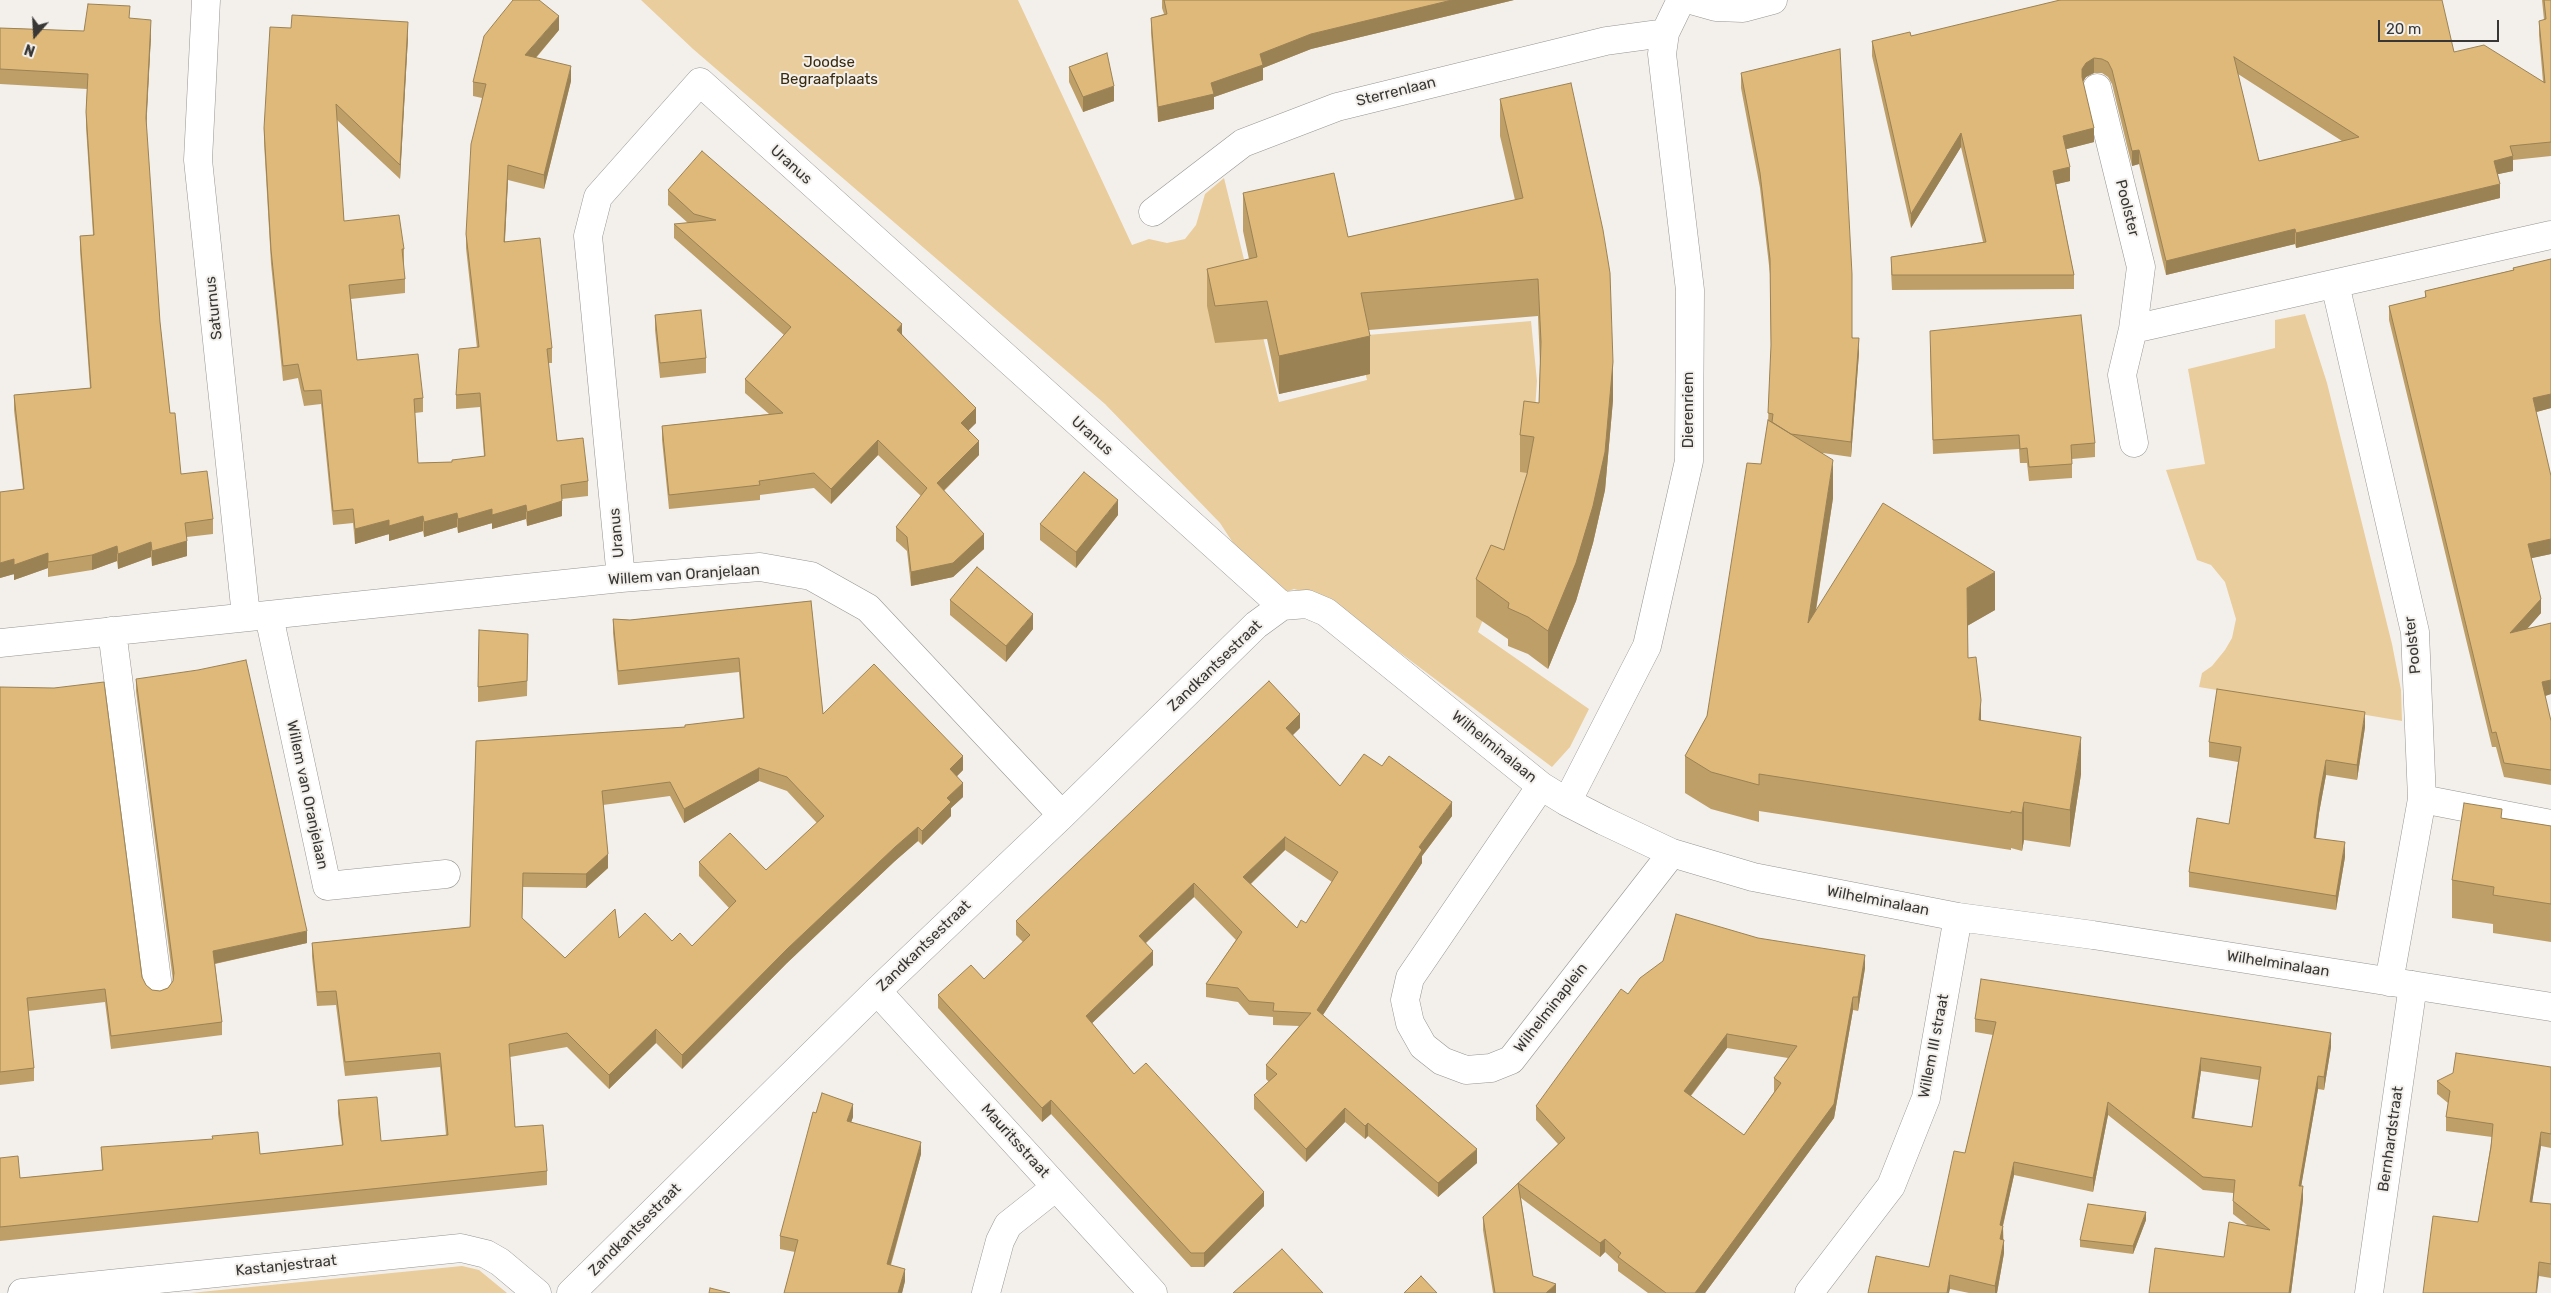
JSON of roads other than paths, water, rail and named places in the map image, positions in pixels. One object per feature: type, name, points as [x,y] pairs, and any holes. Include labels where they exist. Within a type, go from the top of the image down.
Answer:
[{"type":"street","name":"Saturnus","points":[[206,0],[198,160],[258,616]]},
{"type":"street","name":"Dierenriem","points":[[1567,802],[1647,646],[1689,461],[1690,290],[1662,54],[1665,33],[1681,0]]},
{"type":"street","points":[[1691,0],[1716,8],[1743,8],[1773,0]]},
{"type":"street","name":"Sterrenlaan","points":[[1153,212],[1243,143],[1337,107],[1606,42],[1665,33]]},
{"type":"street","name":"Uranus","points":[[621,578],[588,236],[598,197],[700,82],[1282,606]]},
{"type":"street","name":"Poolster","points":[[2097,88],[2141,267],[2133,329],[2122,375],[2134,443]]},
{"type":"street","points":[[2133,329],[2551,235]]},
{"type":"street","name":"Poolster","points":[[2335,284],[2415,632],[2422,799],[2401,984]]},
{"type":"street","name":"Willem van Oranjelaan","points":[[0,643],[621,578],[760,567],[811,576],[868,608],[1062,815]]},
{"type":"street","name":"Wilhelminalaan","points":[[1282,606],[1307,604],[1326,612],[1541,786],[1567,802],[1672,853],[1753,877],[1958,917],[2093,935],[2551,1007]]},
{"type":"street","name":"Zandkantsestraat","points":[[571,1293],[877,991],[1062,815],[1256,624],[1282,606]]},
{"type":"street","name":"Willem van Oranjelaan","points":[[258,616],[327,886],[446,874]]},
{"type":"street","points":[[112,631],[158,988]]},
{"type":"street","name":"Wilhelminaplein","points":[[1541,786],[1410,978],[1405,1000],[1410,1023],[1423,1046],[1442,1061],[1466,1070],[1491,1068],[1511,1060],[1672,853]]},
{"type":"street","points":[[2422,799],[2551,824]]},
{"type":"street","name":"Willem III straat","points":[[1809,1293],[1891,1186],[1926,1098],[1958,917]]},
{"type":"street","name":"Bernhardstraat","points":[[2369,1293],[2401,984]]},
{"type":"street","name":"Mauritsstraat","points":[[877,991],[1153,1293]]},
{"type":"street","points":[[986,1293],[1000,1241],[1008,1225],[1056,1187]]},
{"type":"street","name":"Kastanjestraat","points":[[22,1293],[461,1248],[486,1254],[500,1262],[537,1293]]},
{"type":"park label","name":"Joodse Begraafplaats","points":[[829,72]]}]
